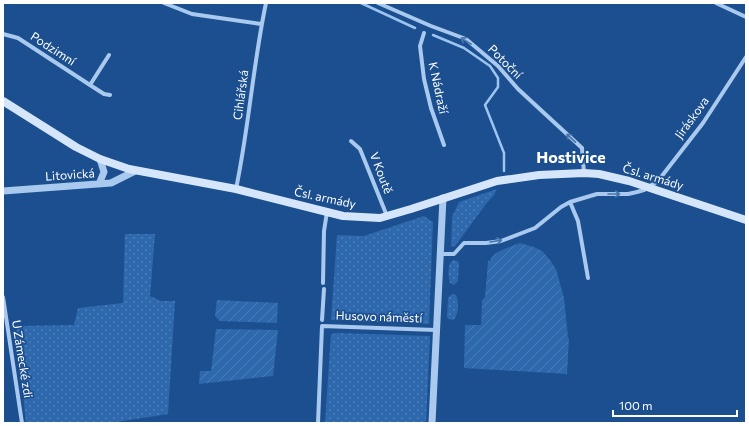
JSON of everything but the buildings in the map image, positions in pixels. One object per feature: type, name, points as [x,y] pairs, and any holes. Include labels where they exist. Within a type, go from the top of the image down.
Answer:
[{"type":"main road","name":"Čsl. armády","points":[[3,101],[76,147],[100,159],[135,171],[236,189],[344,216],[376,218],[388,216],[483,185],[519,177],[561,173],[584,173],[613,177],[746,220]]},
{"type":"street","points":[[164,3],[192,14],[261,24]]},
{"type":"street","name":"Cihlářská","points":[[236,189],[245,141],[261,24],[266,3]]},
{"type":"street","name":"Potoční","points":[[378,3],[431,26],[466,39],[498,66],[518,89],[582,148],[584,173]]},
{"type":"street","points":[[716,3],[746,17]]},
{"type":"street","name":"K Nádraží","points":[[424,33],[420,46],[424,79],[431,108],[444,145]]},
{"type":"street","name":"Podzimní","points":[[3,34],[18,38],[104,94],[110,95]]},
{"type":"street","points":[[90,85],[109,55]]},
{"type":"street","name":"Jiráskova","points":[[649,188],[658,181],[703,123],[746,57]]},
{"type":"street","name":"V Koutě","points":[[351,141],[360,148],[388,216]]},
{"type":"street","points":[[99,184],[104,172],[100,159]]},
{"type":"street","name":"Litovická","points":[[3,191],[111,183],[135,171]]},
{"type":"street","points":[[440,254],[454,254],[464,242],[501,241],[535,228],[561,207],[570,202],[597,194],[628,194],[649,188]]},
{"type":"street","name":"Husovo náměstí","points":[[432,423],[443,198]]},
{"type":"street","points":[[570,202],[578,221],[588,278]]},
{"type":"street","points":[[323,283],[324,231],[327,212]]},
{"type":"street","name":"Husovo náměstí","points":[[322,320],[324,289]]},
{"type":"street","name":"U Zámecké zdi","points":[[3,297],[22,423]]},
{"type":"street","name":"Husovo náměstí","points":[[318,423],[322,326],[436,330]]},
{"type":"shaded area","points":[[497,189],[455,246],[451,247],[452,217],[459,202]]},
{"type":"shaded area","points":[[424,216],[433,222],[429,324],[331,320],[337,235],[364,236]]},
{"type":"shaded area","points":[[125,234],[155,234],[150,296],[161,301],[175,301],[168,414],[110,423],[26,423],[16,326],[74,325],[78,308],[123,303]]},
{"type":"shaded area","points":[[520,243],[542,251],[556,269],[564,298],[569,338],[567,374],[464,368],[465,325],[481,325],[481,302],[485,297],[488,261],[490,261],[498,252]]},
{"type":"shaded area","points":[[453,260],[458,261],[459,264],[458,281],[454,285],[450,283],[448,274],[450,264]]},
{"type":"shaded area","points":[[452,294],[456,295],[458,304],[457,312],[453,320],[448,319],[447,316],[448,298]]},
{"type":"shaded area","points":[[217,300],[278,303],[277,323],[220,321],[215,316]]},
{"type":"shaded area","points":[[216,329],[278,330],[273,376],[199,384],[200,371],[211,371]]},
{"type":"shaded area","points":[[331,334],[430,336],[426,423],[325,423]]},
{"type":"waterway","points":[[361,3],[415,28]]},
{"type":"waterway","points":[[433,35],[464,48],[490,66],[498,78],[498,87],[485,105],[504,153],[504,171]]},
{"type":"district","name":"Hostivice","points":[[571,157]]}]
